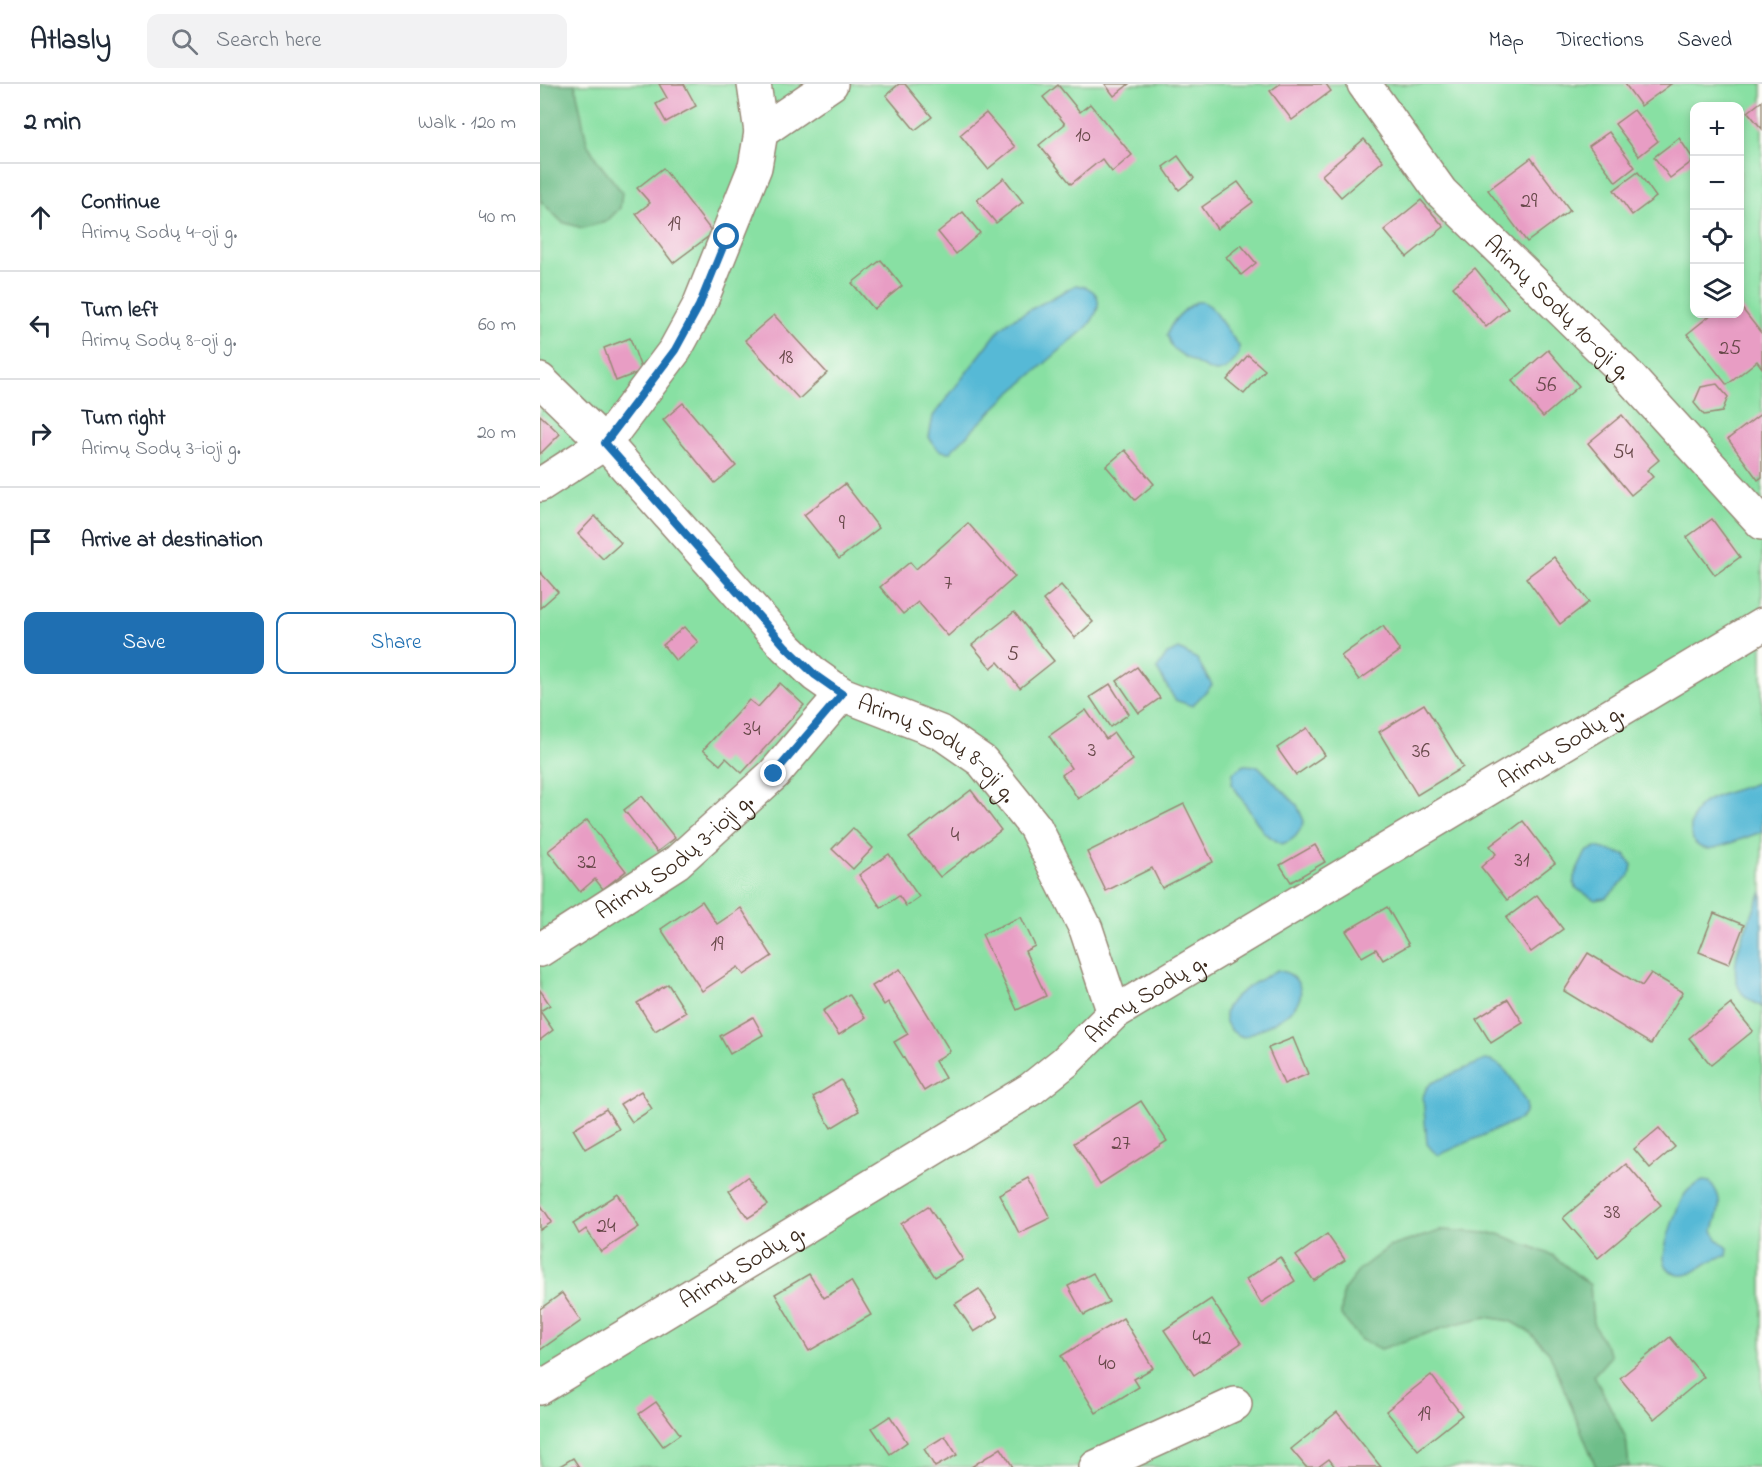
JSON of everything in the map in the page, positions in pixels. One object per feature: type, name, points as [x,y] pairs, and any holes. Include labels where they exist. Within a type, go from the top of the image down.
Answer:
[{"type":"street","points":[[540,485],[605,443],[675,350],[699,306],[754,167],[761,132],[754,84]]},
{"type":"street","points":[[761,132],[831,84]]},
{"type":"street","name":"Arimų Sodų 10-oji g.","points":[[1364,84],[1441,192],[1624,371],[1762,523]]},
{"type":"street","name":"Arimų Sodų 8-oji g.","points":[[540,380],[605,443],[786,647],[815,675],[842,694],[940,732],[982,761],[1035,827],[1086,929],[1114,1013]]},
{"type":"street","name":"Arimų Sodų g.","points":[[540,1388],[1030,1089],[1065,1062],[1114,1013],[1762,625]]},
{"type":"street","name":"Arimų Sodų 3-ioji g.","points":[[540,950],[677,862],[774,774],[842,694]]},
{"type":"street","points":[[1096,1467],[1235,1404]]},
{"type":"green space","points":[[540,84],[1762,84],[1762,1467],[540,1467]]},
{"type":"green space","points":[[540,84],[575,84],[587,143],[598,162],[622,192],[620,208],[606,222],[582,228],[562,222],[540,200]]},
{"type":"green space","points":[[1443,1230],[1499,1234],[1552,1255],[1590,1285],[1593,1323],[1611,1356],[1594,1375],[1626,1438],[1629,1467],[1596,1467],[1549,1352],[1527,1330],[1511,1321],[1486,1317],[1455,1324],[1381,1349],[1361,1340],[1341,1315],[1343,1291],[1360,1269],[1389,1247]]},
{"type":"water","points":[[1076,285],[1092,291],[1098,300],[1096,313],[1087,327],[1006,397],[950,452],[937,448],[929,437],[933,416],[1000,329],[1011,320]]},
{"type":"water","points":[[1196,302],[1203,302],[1210,306],[1239,346],[1237,358],[1223,370],[1216,372],[1200,366],[1176,351],[1170,344],[1167,335],[1175,320]]},
{"type":"water","points":[[1179,649],[1197,659],[1212,685],[1192,706],[1175,700],[1157,669],[1167,654]]},
{"type":"water","points":[[1244,765],[1258,766],[1297,805],[1304,821],[1293,839],[1281,844],[1264,833],[1232,784],[1233,773]]},
{"type":"water","points":[[1762,781],[1762,832],[1708,849],[1700,847],[1695,842],[1691,828],[1699,807],[1718,796]]},
{"type":"water","points":[[1596,847],[1625,855],[1632,865],[1630,875],[1606,898],[1595,900],[1577,889],[1574,877],[1586,852]]},
{"type":"water","points":[[1762,892],[1762,1007],[1740,990],[1736,979],[1736,967],[1741,940]]},
{"type":"water","points":[[1277,970],[1290,974],[1299,985],[1301,994],[1298,1003],[1291,1011],[1262,1029],[1244,1037],[1235,1033],[1226,1022],[1225,1014],[1228,1006],[1242,991]]},
{"type":"water","points":[[1485,1060],[1499,1065],[1510,1076],[1526,1103],[1525,1114],[1520,1119],[1439,1155],[1427,1144],[1423,1097],[1426,1089],[1431,1083]]},
{"type":"water","points":[[1703,1181],[1710,1182],[1718,1194],[1719,1205],[1713,1230],[1717,1239],[1728,1248],[1727,1256],[1711,1261],[1688,1274],[1673,1273],[1664,1260],[1669,1233],[1678,1206],[1685,1194],[1693,1186]]},
{"type":"building","points":[[659,84],[684,84],[696,106],[666,122],[656,104],[667,98]]},
{"type":"building","points":[[899,84],[905,84],[932,117],[915,130],[886,95]]},
{"type":"building","points":[[1105,84],[1129,84],[1114,96]]},
{"type":"building","points":[[1280,84],[1326,84],[1331,91],[1292,120],[1270,91]]},
{"type":"building","points":[[1625,84],[1671,84],[1641,106]]},
{"type":"building","points":[[1058,85],[1080,112],[1090,104],[1132,155],[1112,172],[1102,159],[1071,184],[1039,145],[1065,124],[1043,97]]},
{"type":"building","points":[[1762,101],[1762,129],[1748,112]]},
{"type":"building","points":[[1634,110],[1658,141],[1639,156],[1615,124]]},
{"type":"building","points":[[986,113],[1015,147],[988,169],[960,135]]},
{"type":"building","points":[[1609,132],[1635,167],[1616,182],[1589,146]]},
{"type":"building","points":[[1679,138],[1690,154],[1690,163],[1670,178],[1654,157]]},
{"type":"building","points":[[1364,139],[1383,161],[1341,197],[1322,175]]},
{"type":"building","points":[[1178,156],[1194,178],[1179,190],[1163,167]]},
{"type":"building","points":[[1531,158],[1570,210],[1527,242],[1488,190]]},
{"type":"building","points":[[663,168],[713,233],[673,263],[636,214],[650,203],[637,188]]},
{"type":"building","points":[[1638,172],[1656,197],[1632,215],[1614,190]]},
{"type":"building","points":[[1004,178],[1023,202],[996,223],[977,200]]},
{"type":"building","points":[[1238,182],[1253,202],[1217,229],[1202,207]]},
{"type":"building","points":[[1421,200],[1444,227],[1407,257],[1384,230]]},
{"type":"building","points":[[963,212],[980,233],[956,254],[938,232]]},
{"type":"building","points":[[1241,245],[1256,263],[1241,275],[1226,257]]},
{"type":"building","points":[[881,260],[902,286],[874,309],[852,283]]},
{"type":"building","points":[[1475,268],[1508,308],[1486,327],[1453,287]]},
{"type":"building","points":[[1744,311],[1762,334],[1762,368],[1757,361],[1727,385],[1687,334],[1707,318],[1744,318]]},
{"type":"building","points":[[774,315],[827,373],[799,399],[745,340]]},
{"type":"building","points":[[630,338],[642,371],[616,381],[604,348]]},
{"type":"building","points":[[1548,350],[1579,386],[1543,417],[1512,381]]},
{"type":"building","points":[[1248,355],[1265,370],[1244,394],[1227,380]]},
{"type":"building","points":[[1717,384],[1728,397],[1722,412],[1704,415],[1694,403],[1701,387]]},
{"type":"building","points":[[683,403],[736,466],[715,483],[663,420]]},
{"type":"building","points":[[1762,413],[1762,477],[1758,480],[1728,439]]},
{"type":"building","points":[[540,415],[560,434],[540,454]]},
{"type":"building","points":[[1622,415],[1659,460],[1647,470],[1653,477],[1631,495],[1588,443]]},
{"type":"building","points":[[1125,450],[1154,484],[1135,500],[1106,466]]},
{"type":"building","points":[[845,484],[879,528],[839,559],[804,515]]},
{"type":"building","points":[[595,516],[621,543],[603,559],[578,534]]},
{"type":"building","points":[[1712,519],[1740,557],[1715,575],[1687,537]]},
{"type":"building","points":[[968,523],[1015,577],[948,636],[918,602],[903,614],[880,587],[910,562],[916,569]]},
{"type":"building","points":[[1554,557],[1589,602],[1560,624],[1526,578]]},
{"type":"building","points":[[540,572],[558,592],[540,608]]},
{"type":"building","points":[[1061,585],[1093,622],[1075,638],[1043,600]]},
{"type":"building","points":[[1014,612],[1054,661],[1020,688],[998,662],[991,668],[972,645]]},
{"type":"building","points":[[1383,626],[1400,651],[1359,680],[1341,656]]},
{"type":"building","points":[[684,627],[698,642],[676,661],[663,645]]},
{"type":"building","points":[[1137,667],[1160,698],[1139,713],[1117,681]]},
{"type":"building","points":[[780,683],[804,705],[742,773],[726,758],[720,765],[703,750],[749,700],[758,707]]},
{"type":"building","points":[[1110,684],[1129,714],[1110,727],[1090,697]]},
{"type":"building","points":[[1424,704],[1463,767],[1417,795],[1379,732]]},
{"type":"building","points":[[1086,710],[1106,739],[1114,733],[1133,760],[1078,799],[1062,775],[1071,768],[1049,736]]},
{"type":"building","points":[[1307,728],[1325,755],[1296,775],[1277,748]]},
{"type":"building","points":[[971,790],[1001,830],[940,877],[909,838]]},
{"type":"building","points":[[642,796],[675,838],[657,852],[624,810]]},
{"type":"building","points":[[1184,804],[1213,862],[1162,888],[1152,868],[1106,891],[1087,852]]},
{"type":"building","points":[[587,820],[626,871],[603,889],[595,879],[580,892],[548,851]]},
{"type":"building","points":[[1523,821],[1555,863],[1507,900],[1481,867],[1496,854],[1490,846]]},
{"type":"building","points":[[853,828],[873,848],[853,869],[832,849]]},
{"type":"building","points":[[1315,845],[1325,862],[1291,882],[1280,865]]},
{"type":"building","points":[[889,854],[919,897],[906,906],[899,896],[881,908],[859,875]]},
{"type":"building","points":[[1537,895],[1563,929],[1531,952],[1506,918]]},
{"type":"building","points":[[702,901],[717,924],[741,908],[772,956],[744,975],[738,967],[702,991],[661,929]]},
{"type":"building","points":[[1387,907],[1409,945],[1383,960],[1376,949],[1362,957],[1346,931]]},
{"type":"building","points":[[1714,913],[1744,925],[1729,964],[1699,952]]},
{"type":"building","points":[[1021,917],[1035,946],[1025,951],[1046,996],[1017,1010],[982,934]]},
{"type":"building","points":[[1588,953],[1642,986],[1651,973],[1683,992],[1651,1044],[1564,991]]},
{"type":"building","points":[[900,969],[950,1051],[935,1061],[945,1078],[924,1091],[894,1042],[908,1034],[888,1002],[884,1005],[872,986]]},
{"type":"building","points":[[668,984],[686,1012],[655,1031],[637,1003]]},
{"type":"building","points":[[540,990],[550,1005],[540,1011]]},
{"type":"building","points":[[849,994],[865,1018],[839,1035],[823,1011]]},
{"type":"building","points":[[1508,999],[1523,1023],[1491,1043],[1476,1019]]},
{"type":"building","points":[[1731,1004],[1753,1031],[1711,1065],[1689,1038]]},
{"type":"building","points":[[540,1011],[553,1030],[540,1040]]},
{"type":"building","points":[[753,1017],[763,1035],[730,1054],[720,1036]]},
{"type":"building","points":[[1293,1038],[1308,1074],[1284,1084],[1268,1048]]},
{"type":"building","points":[[841,1080],[859,1111],[831,1128],[813,1097]]},
{"type":"building","points":[[641,1091],[652,1109],[632,1122],[620,1104]]},
{"type":"building","points":[[1141,1101],[1167,1141],[1100,1184],[1074,1143]]},
{"type":"building","points":[[606,1109],[619,1129],[585,1149],[573,1129]]},
{"type":"building","points":[[1659,1128],[1675,1147],[1650,1168],[1634,1149]]},
{"type":"building","points":[[1626,1164],[1661,1205],[1598,1258],[1563,1218]]},
{"type":"building","points":[[748,1177],[768,1205],[748,1218],[729,1191]]},
{"type":"building","points":[[1029,1178],[1050,1218],[1019,1233],[999,1194]]},
{"type":"building","points":[[618,1194],[639,1227],[601,1252],[586,1229],[579,1234],[573,1223]]},
{"type":"building","points":[[540,1204],[552,1222],[540,1230]]},
{"type":"building","points":[[928,1206],[963,1260],[935,1277],[901,1224]]},
{"type":"building","points":[[1327,1234],[1345,1260],[1314,1281],[1296,1256]]},
{"type":"building","points":[[1280,1257],[1295,1281],[1261,1303],[1246,1279]]},
{"type":"building","points":[[1093,1273],[1109,1302],[1084,1315],[1068,1286]]},
{"type":"building","points":[[809,1274],[824,1298],[851,1281],[871,1315],[809,1351],[775,1294]]},
{"type":"building","points":[[979,1289],[998,1317],[974,1332],[955,1304]]},
{"type":"building","points":[[562,1293],[581,1321],[540,1350],[540,1309]]},
{"type":"building","points":[[1211,1299],[1241,1343],[1194,1375],[1164,1330]]},
{"type":"building","points":[[1123,1318],[1153,1368],[1134,1379],[1139,1387],[1096,1413],[1061,1356]]},
{"type":"building","points":[[1670,1337],[1704,1377],[1654,1419],[1620,1378]]},
{"type":"building","points":[[1431,1375],[1462,1415],[1418,1450],[1386,1411]]},
{"type":"building","points":[[656,1402],[680,1434],[663,1446],[639,1414]]},
{"type":"building","points":[[1337,1412],[1381,1467],[1335,1467],[1329,1459],[1318,1467],[1306,1467],[1291,1449]]},
{"type":"building","points":[[890,1416],[907,1442],[890,1454],[872,1428]]},
{"type":"building","points":[[945,1436],[957,1455],[935,1467],[924,1449]]},
{"type":"building","points":[[1001,1448],[1013,1467],[971,1467]]},
{"type":"building","points":[[573,1458],[579,1467],[558,1467]]},
{"type":"route","points":[[727,237],[699,306],[675,350],[605,443],[786,647],[815,675],[842,694],[774,774]]}]
